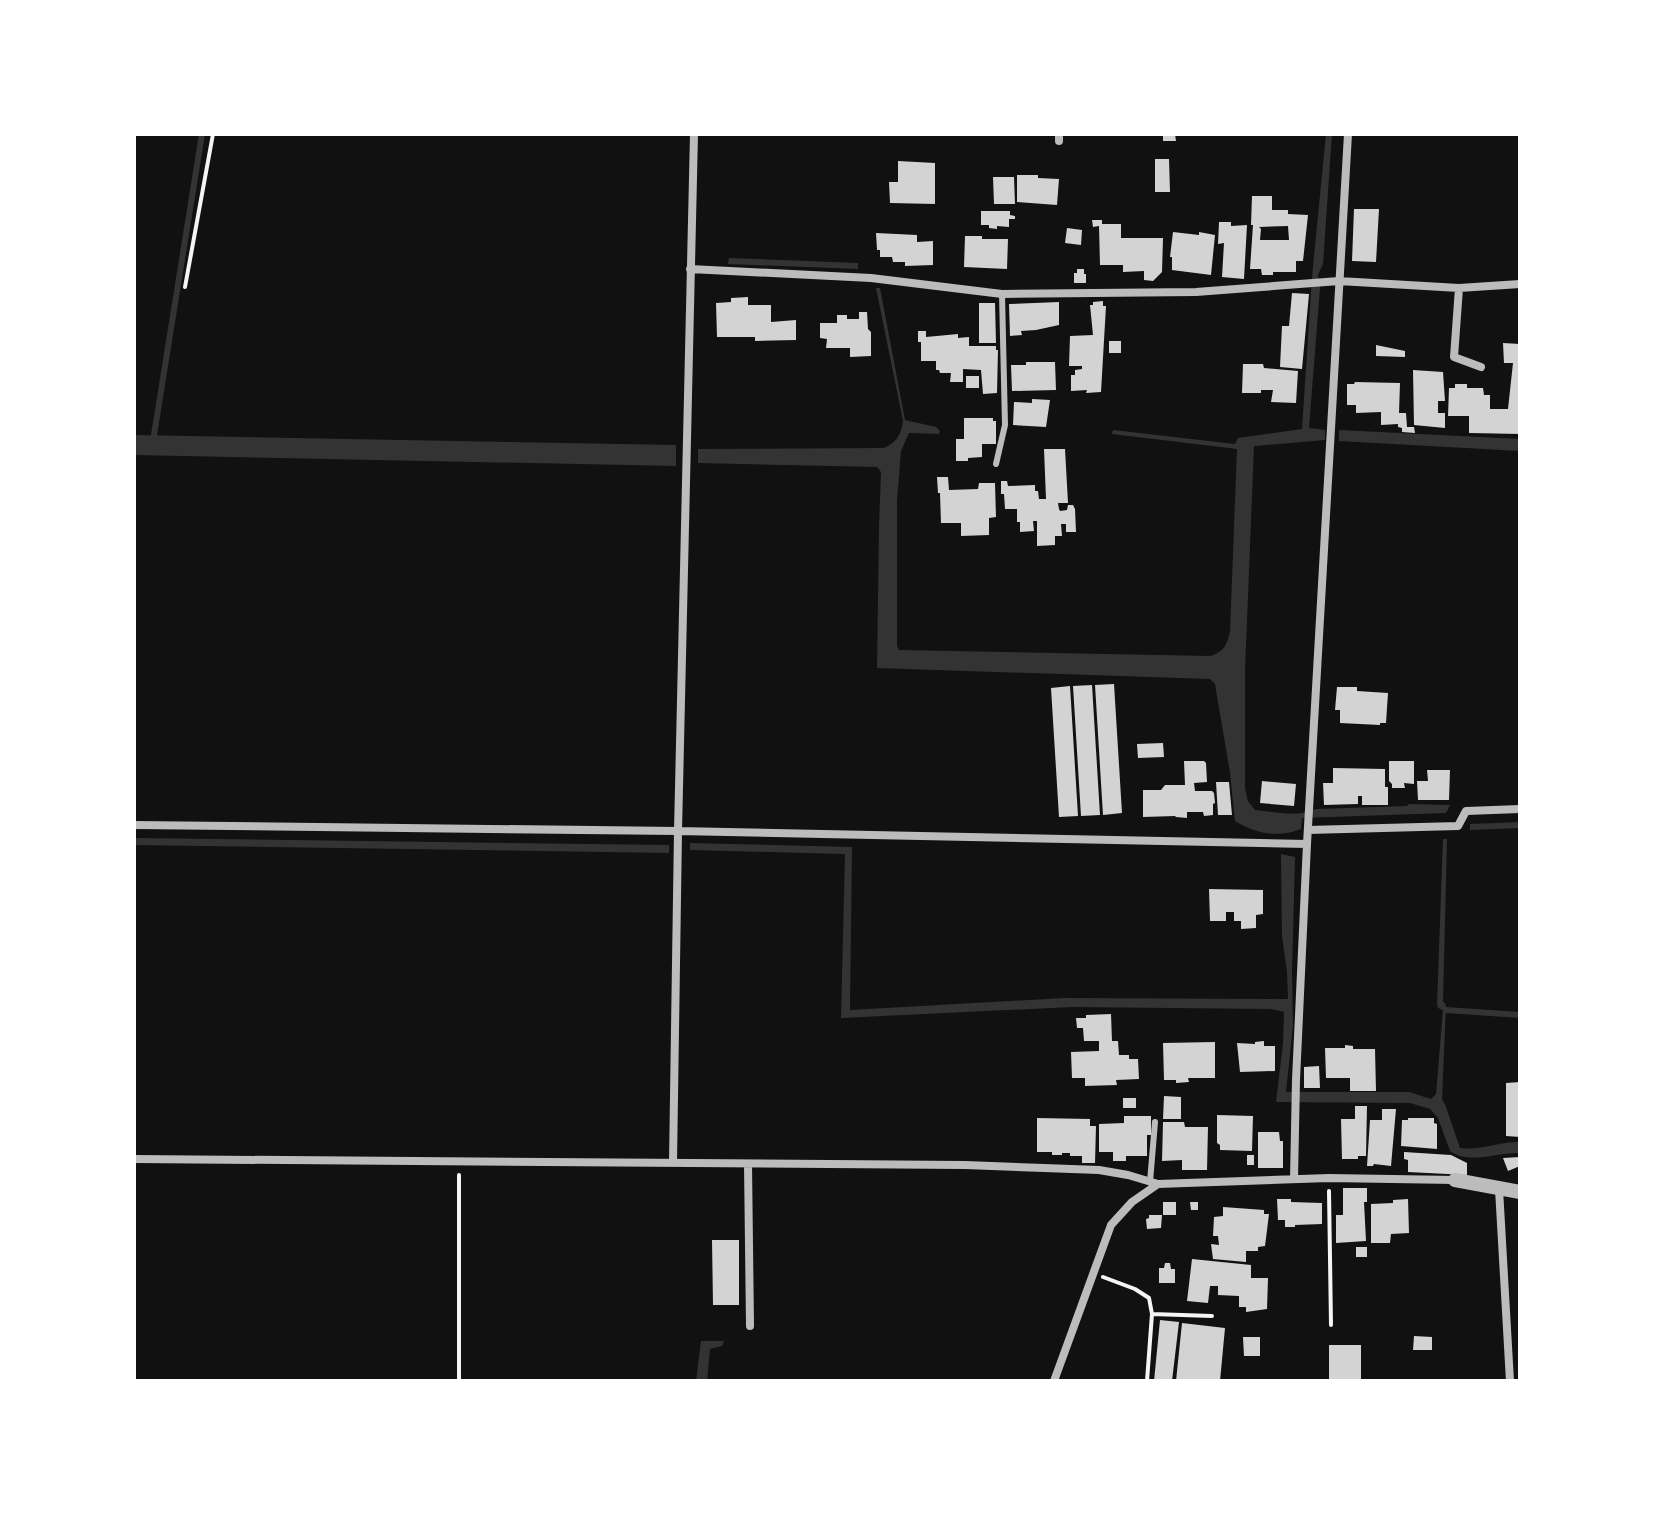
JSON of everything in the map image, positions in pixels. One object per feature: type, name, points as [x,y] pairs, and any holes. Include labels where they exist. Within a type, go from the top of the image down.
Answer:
[{"type":"street","points":[[673,1163],[694,134]]},
{"type":"street","points":[[1294,1179],[1307,844],[1348,134]]},
{"type":"street","points":[[690,269],[871,278],[1002,294],[1196,292],[1339,281],[1459,288],[1520,284]]},
{"type":"street","points":[[1459,288],[1454,357],[1481,367]]},
{"type":"street","points":[[1308,830],[1458,826],[1466,811],[1520,809]]},
{"type":"street","points":[[134,825],[678,831],[1307,844]]},
{"type":"street","points":[[134,1159],[965,1165],[1099,1170],[1154,1183],[1329,1178],[1455,1180],[1520,1192]]},
{"type":"street","points":[[748,1164],[750,1326]]},
{"type":"street","points":[[1054,1381],[1111,1225],[1154,1183]]},
{"type":"street","points":[[1499,1189],[1510,1381]]},
{"type":"lane","points":[[996,464],[1005,425],[1002,294]]},
{"type":"lane","points":[[1154,1183],[1155,1122]]},
{"type":"path","points":[[185,287],[213,134]]},
{"type":"path","points":[[459,1162],[459,1381]]},
{"type":"path","points":[[1329,1178],[1331,1325]]},
{"type":"path","points":[[1094,1273],[1135,1289],[1149,1298],[1152,1314],[1147,1381]]},
{"type":"path","points":[[1152,1314],[1212,1316]]},
{"type":"shaded area","points":[[1326,134],[1332,134],[1323,264],[1318,275],[1320,288],[1309,428],[1325,430],[1325,440],[1254,446],[1245,671],[1245,788],[1248,801],[1255,810],[1279,813],[1409,804],[1450,805],[1446,813],[1302,818],[1301,829],[1276,834],[1259,832],[1235,821],[1215,684],[1210,679],[877,668],[881,472],[877,467],[698,463],[698,449],[884,448],[895,441],[903,421],[876,288],[880,288],[905,420],[936,427],[940,431],[939,434],[909,433],[901,451],[897,501],[899,650],[1211,656],[1219,652],[1228,641],[1230,632],[1237,449],[1112,434],[1113,430],[1235,444],[1238,438],[1302,429]]},
{"type":"shaded area","points":[[729,258],[858,263],[858,269],[728,264]]},
{"type":"shaded area","points":[[1339,430],[1520,439],[1520,451],[1339,441]]},
{"type":"shaded area","points":[[134,435],[676,445],[676,466],[134,455]]},
{"type":"shaded area","points":[[1520,822],[1520,828],[1470,830],[1470,824]]},
{"type":"shaded area","points":[[134,838],[669,845],[669,853],[134,845]]},
{"type":"shaded area","points":[[1443,839],[1447,839],[1442,1100],[1460,1148],[1520,1142],[1520,1153],[1474,1158],[1458,1155],[1450,1151],[1438,1118],[1430,1109],[1410,1103],[1276,1102],[1284,1012],[1271,1009],[1072,1007],[841,1018],[845,854],[690,850],[690,843],[852,847],[850,1010],[1064,998],[1288,999],[1282,936],[1281,854],[1295,857],[1293,1025],[1286,1092],[1409,1092],[1431,1099],[1436,1094],[1443,1010],[1437,1004]]},
{"type":"shaded area","points":[[701,1341],[724,1341],[722,1346],[710,1349],[707,1381],[696,1381]]},
{"type":"building","points":[[1163,134],[1175,134],[1176,141],[1163,141]]},
{"type":"building","points":[[1155,159],[1169,159],[1170,192],[1155,192]]},
{"type":"building","points":[[898,161],[935,163],[935,204],[890,203],[889,182],[898,182]]},
{"type":"building","points":[[1017,175],[1059,179],[1057,205],[1017,202]]},
{"type":"building","points":[[993,177],[1014,177],[1015,204],[994,204]]},
{"type":"building","points":[[1252,196],[1272,196],[1272,210],[1308,215],[1303,261],[1296,261],[1296,272],[1262,275],[1261,269],[1250,269]],"holes":[[[1288,226],[1289,240],[1260,240],[1259,227]]]},
{"type":"building","points":[[1354,209],[1379,209],[1376,262],[1352,261]]},
{"type":"building","points":[[981,211],[1010,211],[1015,219],[1009,219],[1009,227],[989,228],[989,225],[981,225]]},
{"type":"building","points":[[1092,220],[1102,220],[1102,224],[1121,224],[1121,238],[1163,238],[1162,272],[1153,281],[1144,280],[1144,271],[1123,272],[1123,265],[1100,265],[1099,226],[1093,227]]},
{"type":"building","points":[[1219,222],[1231,222],[1231,226],[1247,225],[1244,279],[1222,277],[1224,243],[1218,244]]},
{"type":"building","points":[[1067,228],[1082,230],[1081,245],[1065,243]]},
{"type":"building","points":[[1173,232],[1215,235],[1211,275],[1172,270]]},
{"type":"building","points":[[876,233],[917,235],[917,242],[933,241],[933,265],[905,266],[905,262],[893,262],[892,257],[880,257]]},
{"type":"building","points":[[965,236],[1008,239],[1007,269],[964,267]]},
{"type":"building","points":[[1077,269],[1084,269],[1086,283],[1074,283]]},
{"type":"building","points":[[1292,293],[1309,294],[1302,369],[1280,367],[1282,326],[1289,326]]},
{"type":"building","points":[[748,297],[748,305],[771,305],[771,322],[796,320],[796,340],[755,341],[755,337],[717,337],[716,303]]},
{"type":"building","points":[[1103,301],[1103,306],[1106,306],[1101,392],[1071,391],[1071,375],[1075,375],[1075,370],[1082,369],[1082,366],[1069,366],[1070,336],[1093,335],[1090,305]]},
{"type":"building","points":[[1059,302],[1059,325],[1021,331],[1022,335],[1010,336],[1009,304]]},
{"type":"building","points":[[979,303],[995,303],[996,343],[979,343]]},
{"type":"building","points":[[859,312],[867,312],[871,356],[850,357],[850,348],[826,348],[827,339],[820,338],[820,323],[837,323],[837,315],[859,319]]},
{"type":"building","points":[[918,331],[926,331],[926,337],[958,334],[958,338],[969,337],[969,346],[996,346],[997,393],[983,394],[981,370],[963,369],[963,382],[950,382],[951,373],[936,370],[936,361],[921,361]]},
{"type":"building","points":[[1109,341],[1121,341],[1121,353],[1109,353]]},
{"type":"building","points":[[1503,343],[1520,344],[1520,434],[1469,433],[1469,416],[1448,416],[1449,388],[1455,388],[1455,384],[1467,384],[1467,388],[1483,388],[1484,395],[1490,395],[1490,409],[1508,409],[1513,363],[1504,363]]},
{"type":"building","points":[[1376,345],[1405,351],[1405,357],[1376,356]]},
{"type":"building","points":[[1026,362],[1055,362],[1056,390],[1012,391],[1011,365],[1026,365]]},
{"type":"building","points":[[1243,364],[1263,364],[1264,368],[1298,371],[1296,403],[1271,402],[1273,390],[1242,393]]},
{"type":"building","points":[[1413,370],[1443,372],[1445,401],[1438,401],[1438,413],[1445,413],[1445,428],[1414,425]]},
{"type":"building","points":[[966,376],[979,376],[979,388],[966,388]]},
{"type":"building","points":[[1400,383],[1399,413],[1406,413],[1407,427],[1414,427],[1415,433],[1402,432],[1398,424],[1381,425],[1381,412],[1356,413],[1356,405],[1347,405],[1347,384]]},
{"type":"building","points":[[1032,399],[1050,400],[1046,427],[1013,425],[1014,402],[1032,403]]},
{"type":"building","points":[[964,418],[993,418],[996,421],[996,444],[982,444],[982,457],[956,461],[956,439],[964,439]]},
{"type":"building","points":[[1044,449],[1065,449],[1068,503],[1058,503],[1060,511],[1073,505],[1076,532],[1066,532],[1066,524],[1061,524],[1062,536],[1055,536],[1055,545],[1037,546],[1037,521],[1033,521],[1034,531],[1020,532],[1017,509],[1005,509],[1001,481],[1007,481],[1008,486],[1035,485],[1039,499],[1046,499]]},
{"type":"building","points":[[937,477],[948,477],[949,490],[978,489],[979,483],[995,483],[996,517],[989,518],[989,535],[961,536],[961,523],[941,523]]},
{"type":"building","points":[[1114,684],[1122,813],[1103,815],[1095,685]]},
{"type":"building","points":[[1092,685],[1100,815],[1081,816],[1073,686]]},
{"type":"building","points":[[1070,686],[1078,816],[1059,817],[1051,688]]},
{"type":"building","points":[[1337,687],[1388,693],[1386,723],[1340,723],[1340,710],[1335,710]]},
{"type":"building","points":[[1163,743],[1164,757],[1138,758],[1137,744]]},
{"type":"building","points":[[1184,761],[1206,763],[1207,782],[1194,783],[1195,791],[1214,793],[1213,815],[1187,812],[1187,818],[1143,817],[1143,790],[1185,785]]},
{"type":"building","points":[[1389,761],[1414,761],[1414,784],[1404,783],[1405,788],[1392,788]]},
{"type":"building","points":[[1333,768],[1385,769],[1388,805],[1362,805],[1362,796],[1358,796],[1358,804],[1324,805],[1323,783],[1333,783]]},
{"type":"building","points":[[1427,770],[1450,770],[1449,800],[1418,800],[1417,781],[1428,781]]},
{"type":"building","points":[[1262,781],[1296,784],[1294,806],[1260,803]]},
{"type":"building","points":[[1216,782],[1229,782],[1232,815],[1218,815]]},
{"type":"building","points":[[1209,889],[1263,890],[1263,914],[1256,915],[1256,928],[1241,929],[1241,921],[1234,921],[1234,912],[1226,912],[1226,921],[1210,921]]},
{"type":"building","points":[[1111,1014],[1112,1041],[1118,1041],[1119,1055],[1138,1059],[1139,1079],[1116,1080],[1117,1085],[1085,1086],[1085,1078],[1072,1078],[1071,1052],[1099,1051],[1099,1041],[1084,1041],[1083,1028],[1077,1028],[1076,1018]]},
{"type":"building","points":[[1264,1041],[1264,1046],[1275,1046],[1275,1071],[1240,1072],[1237,1043]]},
{"type":"building","points":[[1215,1042],[1215,1078],[1188,1078],[1189,1082],[1176,1083],[1176,1080],[1164,1080],[1163,1043]]},
{"type":"building","points":[[1345,1045],[1353,1046],[1353,1049],[1375,1049],[1376,1091],[1350,1091],[1350,1078],[1326,1078],[1325,1048],[1345,1048]]},
{"type":"building","points":[[1319,1066],[1320,1088],[1304,1088],[1304,1067]]},
{"type":"building","points":[[1520,1082],[1520,1137],[1506,1136],[1506,1083]]},
{"type":"building","points":[[1164,1096],[1181,1097],[1181,1119],[1163,1119]]},
{"type":"building","points":[[1123,1098],[1136,1098],[1136,1108],[1123,1108]]},
{"type":"building","points":[[1355,1106],[1367,1106],[1366,1156],[1342,1159],[1341,1119],[1355,1119]]},
{"type":"building","points":[[1382,1109],[1396,1109],[1391,1166],[1367,1166],[1370,1120],[1382,1120]]},
{"type":"building","points":[[1217,1115],[1253,1116],[1252,1151],[1220,1150]]},
{"type":"building","points":[[1124,1116],[1151,1116],[1147,1156],[1126,1156],[1126,1161],[1113,1161],[1113,1152],[1099,1152],[1099,1124],[1124,1123]]},
{"type":"building","points":[[1037,1118],[1090,1119],[1090,1126],[1096,1126],[1095,1163],[1082,1163],[1082,1156],[1070,1156],[1070,1153],[1052,1155],[1052,1152],[1037,1152]]},
{"type":"building","points":[[1434,1118],[1437,1124],[1437,1149],[1401,1146],[1402,1120]]},
{"type":"building","points":[[1163,1122],[1184,1122],[1185,1127],[1208,1127],[1207,1170],[1182,1170],[1182,1160],[1162,1161]]},
{"type":"building","points":[[1258,1132],[1279,1132],[1280,1141],[1283,1141],[1283,1168],[1258,1168]]},
{"type":"building","points":[[1404,1152],[1451,1155],[1467,1163],[1467,1175],[1408,1172]]},
{"type":"building","points":[[1247,1155],[1254,1155],[1254,1165],[1247,1165]]},
{"type":"building","points":[[1520,1157],[1520,1166],[1508,1171],[1503,1158]]},
{"type":"building","points":[[1343,1188],[1367,1188],[1367,1202],[1364,1202],[1366,1241],[1336,1243],[1336,1215],[1343,1215]]},
{"type":"building","points":[[1277,1199],[1322,1203],[1322,1224],[1285,1227],[1285,1220],[1278,1220]]},
{"type":"building","points":[[1408,1199],[1409,1233],[1391,1234],[1390,1243],[1371,1243],[1371,1204]]},
{"type":"building","points":[[1163,1202],[1176,1202],[1176,1215],[1163,1215]]},
{"type":"building","points":[[1190,1202],[1198,1202],[1198,1210],[1191,1210]]},
{"type":"building","points":[[1223,1207],[1264,1210],[1264,1214],[1269,1214],[1265,1246],[1258,1247],[1258,1251],[1246,1251],[1246,1262],[1213,1259],[1211,1244],[1219,1245],[1218,1236],[1213,1236],[1214,1217],[1223,1216]]},
{"type":"building","points":[[1149,1215],[1162,1215],[1161,1228],[1147,1229],[1146,1219]]},
{"type":"building","points":[[712,1240],[739,1240],[739,1305],[713,1305]]},
{"type":"building","points":[[1356,1247],[1367,1247],[1367,1257],[1356,1257]]},
{"type":"building","points":[[1192,1259],[1251,1265],[1251,1278],[1268,1278],[1267,1309],[1246,1312],[1246,1307],[1239,1307],[1239,1296],[1218,1295],[1218,1286],[1210,1286],[1208,1303],[1187,1301]]},
{"type":"building","points":[[1165,1263],[1170,1263],[1171,1269],[1175,1269],[1175,1283],[1159,1283],[1159,1268],[1164,1268]]},
{"type":"building","points":[[1160,1320],[1179,1322],[1172,1381],[1154,1381]]},
{"type":"building","points":[[1182,1323],[1225,1328],[1220,1381],[1176,1381]]},
{"type":"building","points":[[1414,1336],[1432,1337],[1432,1350],[1413,1350]]},
{"type":"building","points":[[1243,1337],[1260,1337],[1260,1356],[1244,1356]]},
{"type":"building","points":[[1329,1345],[1361,1345],[1361,1379],[1329,1379]]},
{"type":"waterway","points":[[154,435],[202,134]]},
{"type":"waterway","points":[[1446,1010],[1520,1015]]}]
